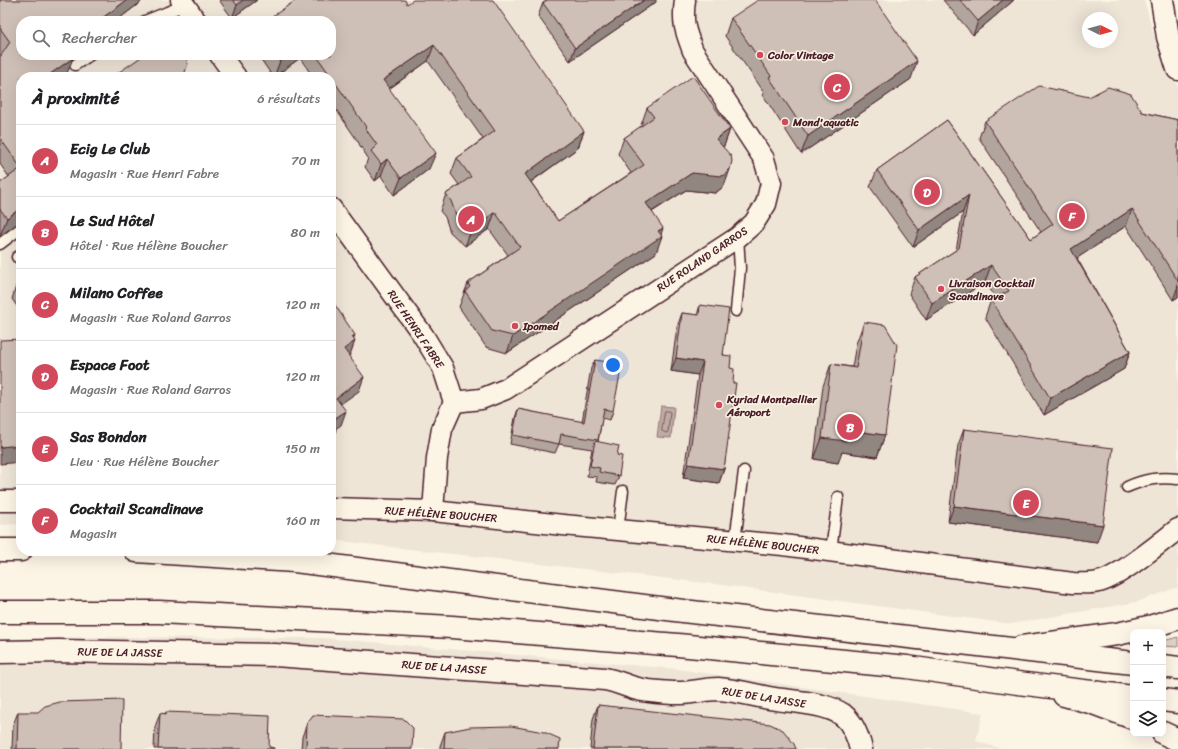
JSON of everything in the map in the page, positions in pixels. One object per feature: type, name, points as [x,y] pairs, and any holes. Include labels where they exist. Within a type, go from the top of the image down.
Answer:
[{"type":"main road","points":[[1162,0],[1168,37],[1178,69]]},
{"type":"main road","points":[[0,550],[16,550]]},
{"type":"main road","points":[[208,556],[295,562],[683,611],[1130,663]]},
{"type":"main road","points":[[0,612],[158,612],[452,627],[678,645],[907,667],[1018,683],[1130,697]]},
{"type":"main road","points":[[1007,649],[1118,634],[1153,626],[1178,618]]},
{"type":"main road","name":"RUE DE LA JASSE","points":[[0,652],[58,651],[275,655],[605,679],[646,690],[672,693],[720,690],[816,705],[838,712],[844,716],[853,727],[859,738],[861,749]]},
{"type":"main road","points":[[1166,666],[1178,668]]},
{"type":"main road","points":[[1018,683],[1093,703],[1130,717]]},
{"type":"main road","points":[[1166,700],[1178,702]]},
{"type":"main road","points":[[1166,734],[1178,740]]},
{"type":"street","name":"RUE ROLAND GARROS","points":[[454,402],[481,399],[506,389],[738,237],[754,223],[766,204],[771,183],[764,159],[693,51],[686,33],[683,18],[686,0]]},
{"type":"street","points":[[224,60],[232,72]]},
{"type":"street","name":"RUE HENRI FABRE","points":[[336,215],[423,335],[443,368],[454,402]]},
{"type":"street","points":[[433,511],[437,458],[442,429],[454,402]]},
{"type":"street","points":[[0,501],[16,501]]},
{"type":"street","name":"RUE HÉLÈNE BOUCHER","points":[[336,508],[433,511],[783,545],[1073,583],[1100,582],[1113,576],[1178,529]]},
{"type":"lane","points":[[162,16],[187,9]]},
{"type":"lane","points":[[75,65],[82,60]]},
{"type":"lane","points":[[0,244],[16,232]]},
{"type":"lane","points":[[736,311],[740,268],[738,237]]},
{"type":"lane","points":[[735,541],[744,471]]},
{"type":"lane","points":[[1127,487],[1142,481],[1163,477],[1178,479]]},
{"type":"lane","points":[[618,530],[623,491]]},
{"type":"lane","points":[[831,551],[838,497]]},
{"type":"shaded area","points":[[0,0],[1144,0],[1160,55],[1178,86],[1178,587],[1137,602],[1011,624],[714,584],[336,541],[336,72],[16,72],[16,524],[0,525]]},
{"type":"shaded area","points":[[94,637],[324,638],[677,669],[983,713],[976,741],[1002,749],[0,749],[0,639]]},
{"type":"shaded area","points":[[1178,637],[1178,647],[1166,646],[1166,640]]},
{"type":"water","points":[[661,406],[674,407],[671,438],[657,437]]},
{"type":"building","points":[[0,0],[127,0],[105,16],[16,16],[16,60],[70,60],[53,72],[16,72],[16,161],[0,138],[0,57],[10,42],[0,28]]},
{"type":"building","points":[[233,0],[243,0],[237,5]]},
{"type":"building","points":[[296,0],[405,0],[407,4],[413,0],[493,0],[584,131],[525,174],[558,221],[644,165],[624,138],[654,117],[647,108],[693,76],[730,129],[716,139],[731,156],[732,161],[730,169],[721,176],[692,173],[646,203],[663,228],[658,231],[662,236],[513,336],[492,331],[465,291],[470,287],[468,283],[520,247],[495,212],[472,229],[456,215],[451,201],[446,194],[471,177],[457,158],[495,131],[434,45],[383,80],[436,153],[401,178],[387,159],[381,164],[371,151],[377,145],[336,84],[336,72],[328,72],[319,60],[336,60],[336,16],[273,16]]},
{"type":"building","points":[[547,0],[644,0],[575,48],[543,3]]},
{"type":"building","points":[[758,0],[875,0],[917,61],[808,136],[769,77],[771,76],[731,18]]},
{"type":"building","points":[[960,0],[1003,0],[978,21]]},
{"type":"building","points":[[137,60],[187,60],[188,64],[185,72],[119,72]]},
{"type":"building","points":[[1039,86],[1089,97],[1108,87],[1131,94],[1142,112],[1178,120],[1178,281],[1132,209],[1071,249],[1130,352],[1050,398],[991,300],[1009,291],[991,265],[932,303],[915,277],[959,248],[969,195],[919,230],[877,170],[947,120],[1031,239],[1053,224],[985,121]]},
{"type":"building","points":[[16,172],[16,212],[7,218],[0,209],[0,183]]},
{"type":"building","name":"Kyriad Montpellier Aéroport","points":[[700,305],[729,309],[723,355],[731,356],[730,368],[734,369],[733,383],[736,383],[724,469],[688,464],[703,362],[676,358],[682,313],[699,315]]},
{"type":"building","points":[[336,306],[355,335],[352,337],[355,341],[344,349],[364,377],[336,398]]},
{"type":"building","points":[[864,322],[885,325],[897,345],[885,435],[848,430],[846,441],[822,438],[831,364],[856,368]]},
{"type":"building","points":[[16,339],[16,445],[0,447],[0,340]]},
{"type":"building","points":[[595,360],[622,364],[613,411],[604,409],[598,440],[561,434],[559,444],[513,435],[518,409],[584,422]]},
{"type":"building","points":[[336,398],[346,411],[336,418]]},
{"type":"building","points":[[964,429],[1113,448],[1103,525],[954,506]]},
{"type":"building","points":[[595,441],[619,446],[617,455],[622,456],[619,476],[599,472],[600,468],[590,466]]},
{"type":"building","points":[[122,700],[121,749],[17,749],[18,712],[38,712],[45,706],[60,702]]},
{"type":"building","points":[[598,705],[770,724],[783,730],[796,749],[593,749]]},
{"type":"building","points":[[166,712],[270,716],[269,747],[274,749],[158,749],[160,713],[166,714]]},
{"type":"building","points":[[313,715],[404,719],[413,728],[412,749],[306,749],[307,723]]},
{"type":"building","points":[[511,726],[544,732],[560,739],[559,749],[444,749],[445,732],[470,727]]},
{"type":"place","name":"Color Vintage","points":[[760,55]]},
{"type":"place","name":"Milano Coffee","points":[[837,87]]},
{"type":"place","name":"Mond'aquatic","points":[[785,122]]},
{"type":"place","name":"Espace Foot","points":[[927,192]]},
{"type":"place","name":"Cocktail Scandinave","points":[[1072,216]]},
{"type":"place","name":"Ecig Le Club","points":[[471,219]]},
{"type":"place","name":"Livraison Cocktail Scandinave","points":[[941,289]]},
{"type":"place","name":"Ipomed","points":[[515,326]]},
{"type":"place","name":"Kyriad Montpellier Aéroport","points":[[719,405]]},
{"type":"place","name":"Le Sud Hôtel","points":[[850,427]]},
{"type":"place","name":"Sas Bondon","points":[[1026,503]]}]
